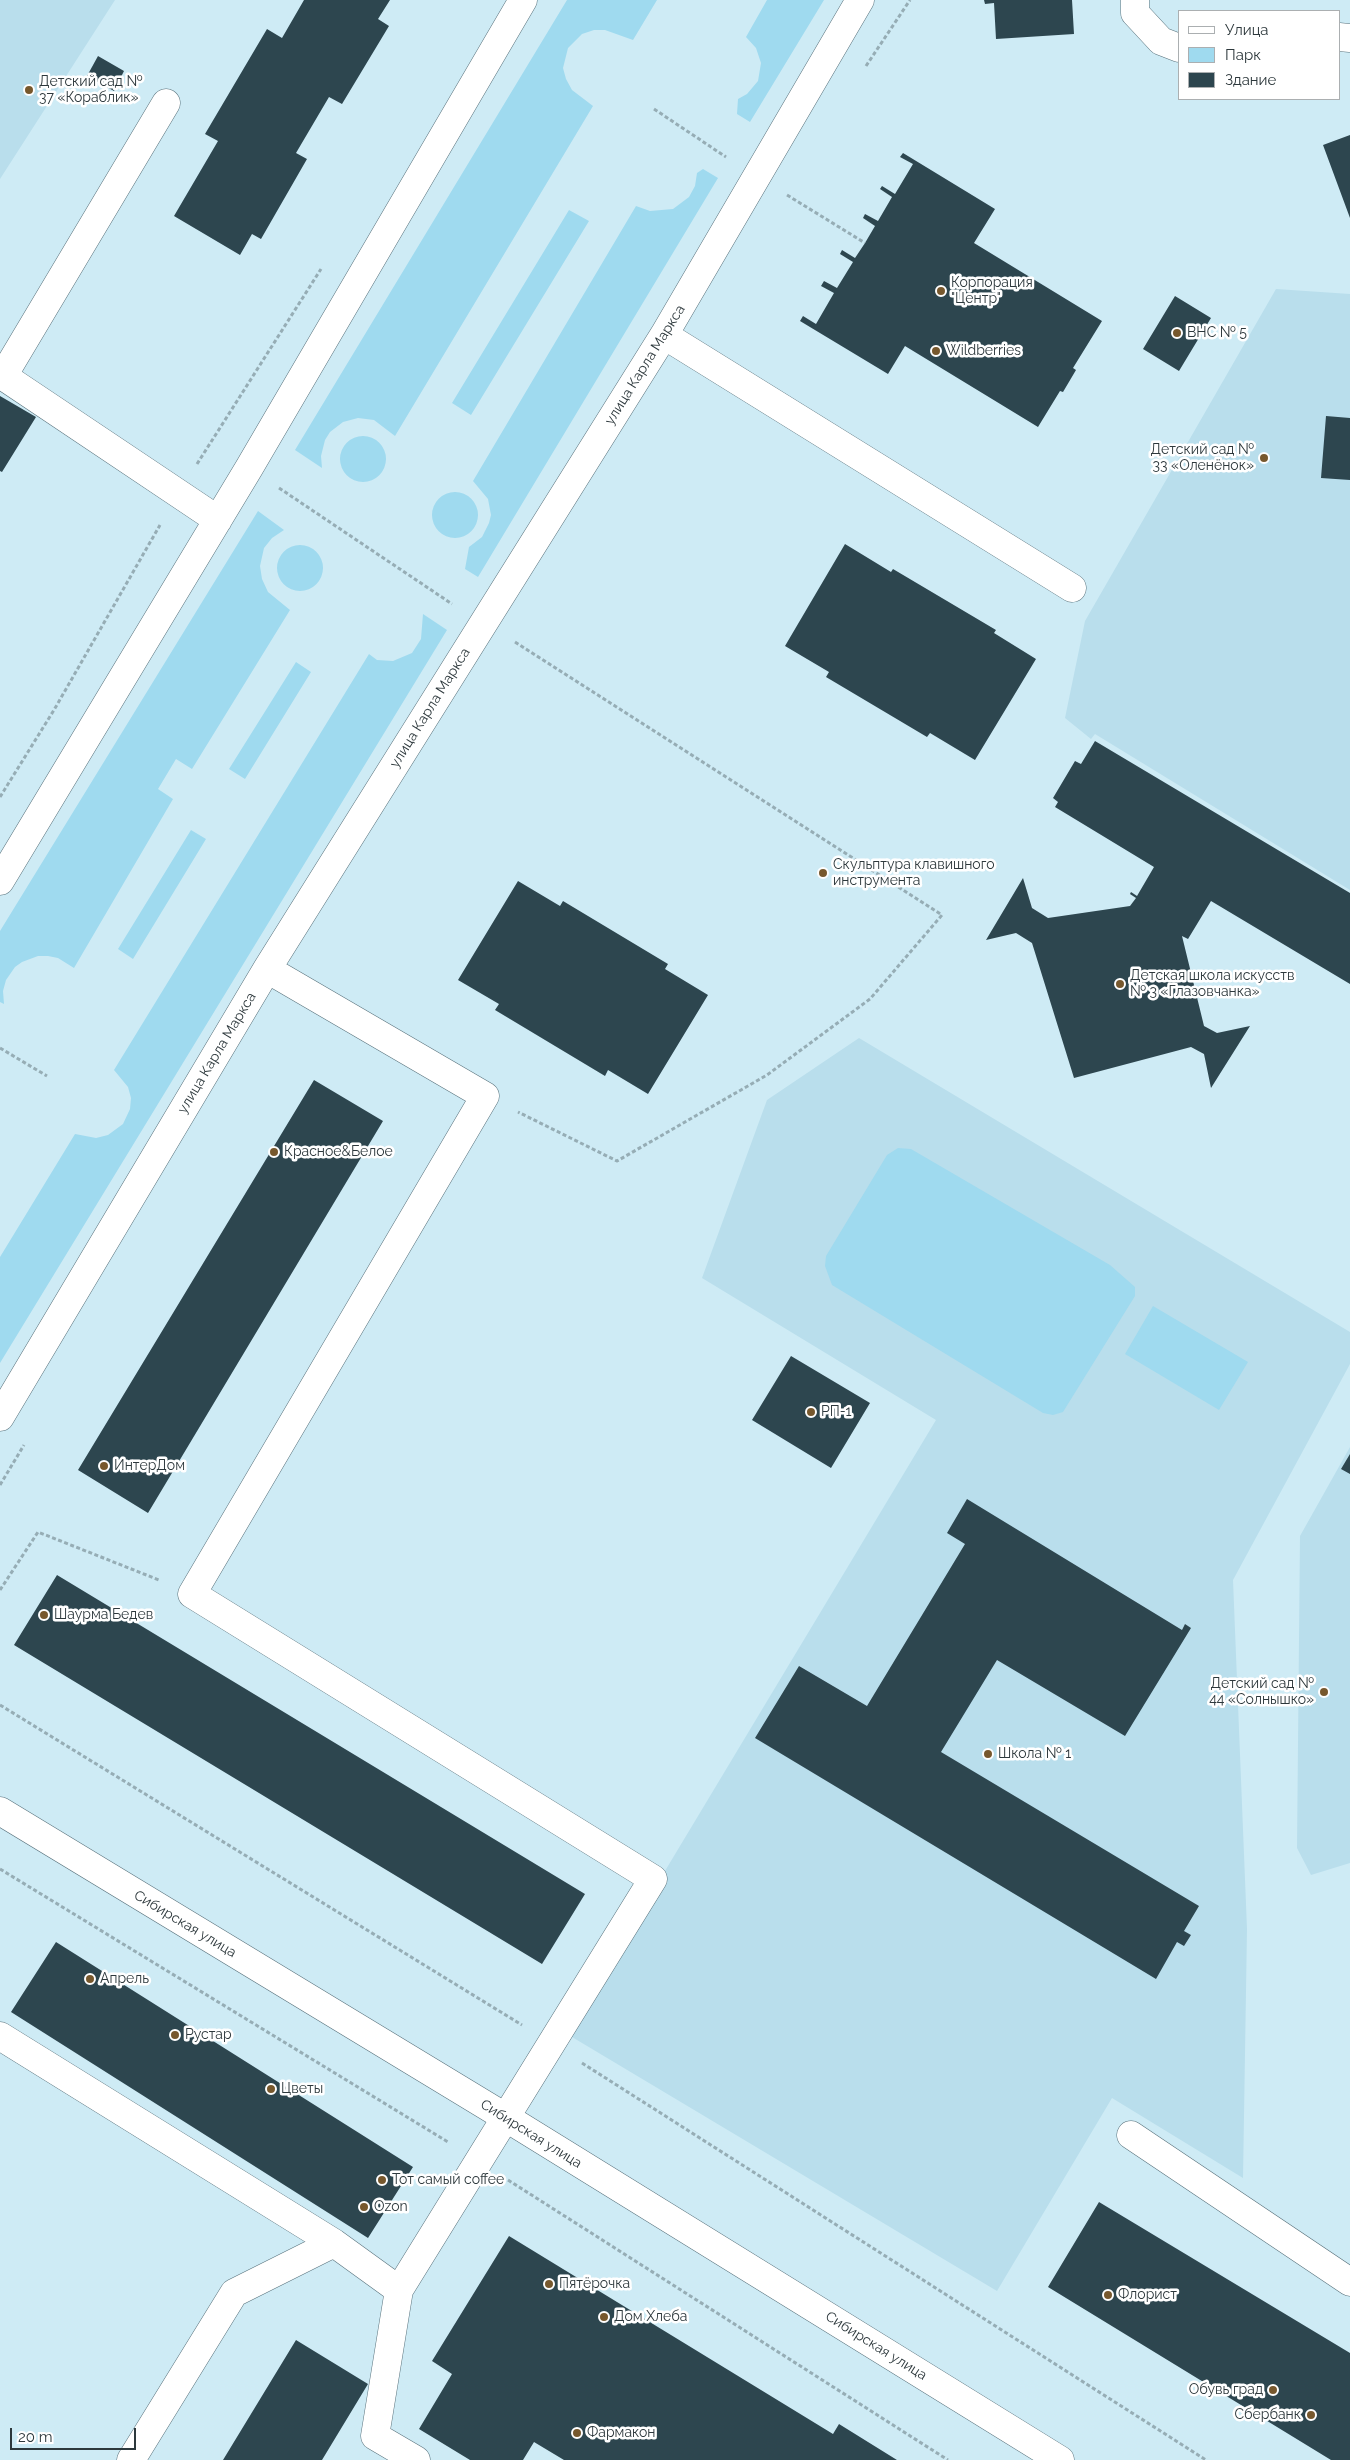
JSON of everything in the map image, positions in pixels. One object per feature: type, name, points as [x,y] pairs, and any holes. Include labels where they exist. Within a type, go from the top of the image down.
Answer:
[{"type":"street","points":[[0,881],[249,468],[523,0]]},
{"type":"street","name":"улица Карла Маркса","points":[[0,1417],[267,969],[664,335],[860,0]]},
{"type":"street","points":[[1135,0],[1136,13],[1142,20],[1161,41],[1178,48]]},
{"type":"street","points":[[166,103],[2,376],[218,520]]},
{"type":"street","points":[[664,335],[1072,588]]},
{"type":"street","points":[[267,969],[485,1096],[192,1594],[652,1879],[399,2290],[375,2436],[416,2460]]},
{"type":"street","name":"Сибирская улица","points":[[0,1811],[505,2117],[1060,2460]]},
{"type":"street","points":[[0,2036],[334,2243],[399,2290]]},
{"type":"street","points":[[1131,2135],[1350,2282]]},
{"type":"street","points":[[132,2460],[234,2293],[334,2243]]},
{"type":"path","points":[[654,109],[757,177],[865,242]]},
{"type":"path","points":[[0,797],[54,710],[177,494],[324,263]]},
{"type":"path","points":[[249,468],[482,624],[942,915],[870,999],[767,1075],[617,1161],[485,1096]]},
{"type":"path","points":[[0,1048],[47,1076]]},
{"type":"path","points":[[0,1590],[38,1532],[192,1594]]},
{"type":"path","points":[[0,1705],[552,2044],[1206,2460]]},
{"type":"shaded area","name":"Детский сад № 37 «Кораблик»","points":[[0,0],[115,0],[0,179]]},
{"type":"shaded area","name":"Детский сад № 33 «Оленёнок»","points":[[1276,289],[1350,294],[1350,890],[1095,734],[1091,739],[1065,718],[1085,621]]},
{"type":"shaded area","name":"Школа № 1","points":[[859,1038],[1350,1332],[1350,1364],[1233,1580],[1247,1929],[1243,2178],[1112,2098],[997,2291],[567,2034],[936,1420],[702,1278],[767,1100]]},
{"type":"shaded area","name":"Детский сад № 44 «Солнышко»","points":[[1350,1447],[1350,1863],[1311,1875],[1297,1848],[1300,1536]]},
{"type":"green space","points":[[567,0],[657,0],[633,40],[605,30],[594,30],[582,34],[568,48],[563,68],[566,79],[572,90],[593,106],[395,436],[374,420],[358,418],[343,422],[330,432],[325,440],[321,456],[322,468],[295,450]]},
{"type":"green space","points":[[767,0],[824,0],[750,122],[737,114],[738,99],[747,94],[758,81],[761,63],[756,48],[746,37]]},
{"type":"green space","points":[[703,169],[718,178],[478,577],[465,569],[469,547],[482,537],[491,515],[488,499],[473,481],[636,206],[650,211],[673,209],[689,197],[695,186],[697,173]]},
{"type":"green space","points":[[569,210],[589,221],[471,415],[452,403]]},
{"type":"green space","points":[[363,436],[376,440],[382,446],[386,459],[382,472],[376,478],[363,482],[350,478],[344,472],[340,459],[344,446],[350,440]]},
{"type":"green space","points":[[455,492],[468,496],[474,502],[478,515],[474,528],[468,534],[455,538],[442,534],[436,528],[432,515],[436,502],[442,496]]},
{"type":"green space","points":[[258,511],[284,530],[272,538],[264,548],[260,566],[262,579],[268,592],[290,610],[192,769],[176,759],[158,789],[173,799],[74,968],[58,958],[48,956],[38,956],[22,962],[15,967],[6,980],[3,991],[4,1004],[0,1002],[0,931]]},
{"type":"green space","points":[[300,545],[313,549],[319,555],[323,568],[319,581],[313,587],[300,591],[287,587],[281,581],[277,568],[281,555],[287,549]]},
{"type":"green space","points":[[423,614],[447,630],[0,1363],[0,1257],[75,1134],[96,1138],[108,1135],[123,1124],[130,1109],[131,1098],[128,1087],[114,1070],[369,654],[377,660],[393,661],[412,653],[421,639]]},
{"type":"green space","points":[[296,662],[311,672],[245,779],[229,769]]},
{"type":"green space","points":[[191,830],[206,839],[133,959],[118,949]]},
{"type":"green space","points":[[898,1148],[911,1149],[1110,1265],[1135,1287],[1135,1296],[1063,1412],[1053,1415],[1043,1413],[832,1285],[825,1266],[826,1256],[887,1155]]},
{"type":"green space","points":[[1153,1306],[1248,1362],[1219,1410],[1125,1354]]},
{"type":"building","points":[[304,0],[390,0],[378,19],[389,26],[342,104],[329,97],[296,153],[307,159],[261,239],[252,234],[240,255],[174,216],[218,141],[205,134],[267,29],[282,38]]},
{"type":"building","points":[[984,0],[1072,0],[1074,34],[996,39],[994,3],[985,4]]},
{"type":"building","points":[[98,56],[124,71],[114,91],[87,76]]},
{"type":"building","points":[[1350,135],[1350,218],[1323,145]]},
{"type":"building","name":"Корпорация \"Центр\"","points":[[903,153],[995,209],[974,243],[1102,321],[1073,368],[1076,370],[1063,392],[1060,391],[1038,427],[905,346],[888,374],[800,321],[803,316],[816,324],[834,293],[821,286],[824,281],[837,288],[853,262],[840,254],[842,250],[855,258],[875,226],[863,218],[865,214],[878,221],[892,197],[880,189],[882,186],[895,194],[913,164],[900,157]]},
{"type":"building","name":"ВНС № 5","points":[[1175,296],[1211,318],[1179,371],[1143,349]]},
{"type":"building","points":[[0,396],[36,417],[2,472],[0,471]]},
{"type":"building","points":[[1326,416],[1350,418],[1350,480],[1321,478]]},
{"type":"building","points":[[845,544],[891,572],[893,569],[996,630],[994,633],[1036,659],[975,760],[930,733],[927,737],[826,677],[829,672],[785,646]]},
{"type":"building","points":[[1095,741],[1350,893],[1350,984],[1211,901],[1188,939],[1182,936],[1204,1026],[1217,1033],[1250,1026],[1211,1088],[1204,1054],[1191,1047],[1074,1078],[1032,943],[1016,933],[986,940],[1023,878],[1032,908],[1048,918],[1130,906],[1136,898],[1130,894],[1131,892],[1137,896],[1154,867],[1055,807],[1058,802],[1053,798],[1075,761],[1081,764]]},
{"type":"building","points":[[518,881],[560,906],[563,901],[668,964],[665,969],[708,995],[648,1094],[608,1070],[605,1076],[495,1010],[499,1004],[458,980]]},
{"type":"building","points":[[314,1080],[383,1121],[148,1513],[78,1470]]},
{"type":"building","name":"РП-1","points":[[791,1356],[870,1403],[831,1468],[752,1420]]},
{"type":"building","points":[[1350,1454],[1350,1474],[1341,1469]]},
{"type":"building","points":[[967,1499],[1182,1630],[1185,1624],[1191,1628],[1125,1736],[997,1660],[941,1752],[1199,1906],[1184,1931],[1191,1935],[1184,1946],[1177,1942],[1156,1979],[755,1738],[799,1666],[867,1706],[965,1544],[947,1533]]},
{"type":"building","points":[[57,1575],[585,1894],[542,1964],[14,1645]]},
{"type":"building","points":[[56,1942],[413,2167],[368,2238],[11,2012]]},
{"type":"building","points":[[1099,2202],[1350,2353],[1350,2460],[1331,2460],[1048,2287]]},
{"type":"building","points":[[509,2236],[833,2434],[839,2424],[897,2460],[564,2460],[534,2442],[523,2460],[470,2460],[419,2429],[452,2374],[432,2361]]},
{"type":"building","points":[[296,2340],[368,2384],[322,2460],[223,2460]]},
{"type":"place","name":"Детский сад № 37 «Кораблик»","points":[[29,90]]},
{"type":"place","name":"Корпорация \"Центр\"","points":[[941,291]]},
{"type":"place","name":"ВНС № 5","points":[[1177,333]]},
{"type":"place","name":"Wildberries","points":[[936,351]]},
{"type":"place","name":"Детский сад № 33 «Оленёнок»","points":[[1264,458]]},
{"type":"place","name":"Скульптура клавишного инструмента","points":[[823,873]]},
{"type":"place","name":"Детская школа искусств № 3 «Глазовчанка»","points":[[1120,984]]},
{"type":"place","name":"Красное&Белое","points":[[274,1152]]},
{"type":"place","name":"РП-1","points":[[811,1412]]},
{"type":"place","name":"ИнтерДом","points":[[104,1466]]},
{"type":"place","name":"Шаурма Бедев","points":[[44,1615]]},
{"type":"place","name":"Детский сад № 44 «Солнышко»","points":[[1324,1692]]},
{"type":"place","name":"Школа № 1","points":[[988,1754]]},
{"type":"place","name":"Апрель","points":[[90,1979]]},
{"type":"place","name":"Рустар","points":[[175,2035]]},
{"type":"place","name":"Цветы","points":[[271,2089]]},
{"type":"place","name":"Тот самый coffee","points":[[382,2180]]},
{"type":"place","name":"Ozon","points":[[364,2207]]},
{"type":"place","name":"Пятёрочка","points":[[549,2284]]},
{"type":"place","name":"Флорист","points":[[1108,2295]]},
{"type":"place","name":"Дом Хлеба","points":[[604,2317]]},
{"type":"place","name":"Обувь град","points":[[1273,2390]]},
{"type":"place","name":"Сбербанк","points":[[1311,2415]]},
{"type":"place","name":"Фармакон","points":[[577,2433]]}]
